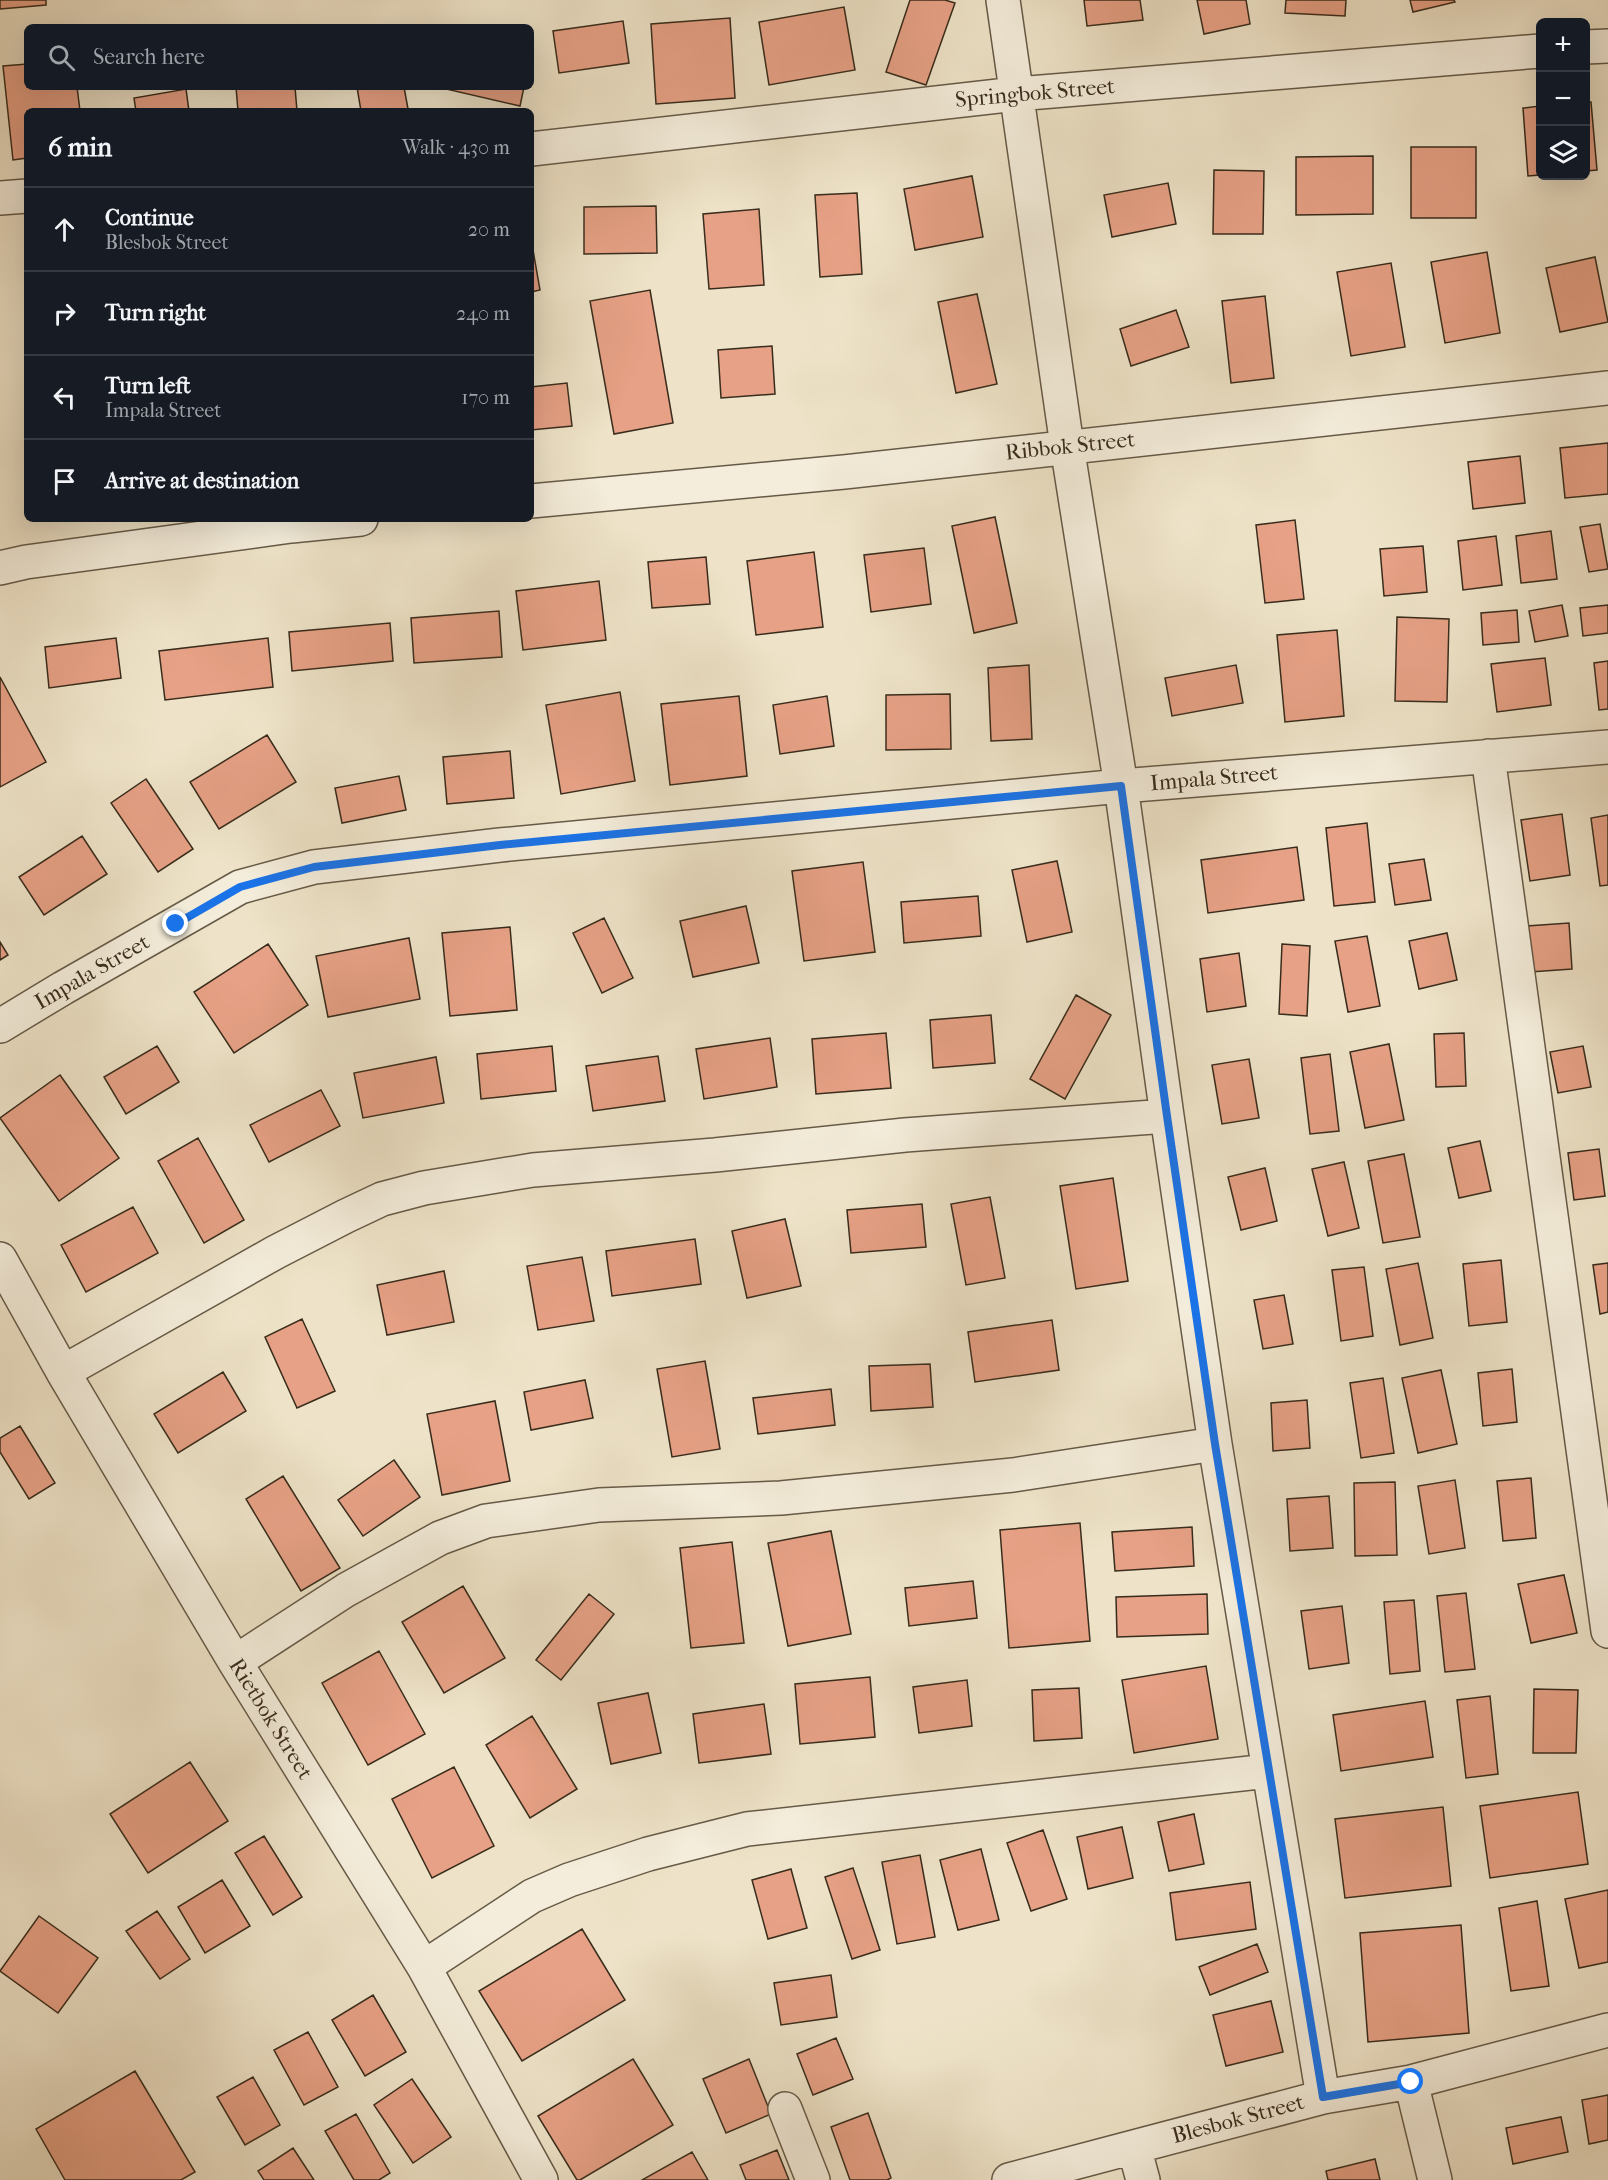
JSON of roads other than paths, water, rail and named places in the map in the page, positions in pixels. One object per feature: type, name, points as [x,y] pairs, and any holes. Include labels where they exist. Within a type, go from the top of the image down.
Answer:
[{"type":"street","points":[[1003,0],[1067,446],[1121,786],[1215,1444],[1323,2097]]},
{"type":"street","points":[[1590,47],[1608,46]]},
{"type":"street","name":"Springbok Street","points":[[534,149],[1016,94],[1536,51]]},
{"type":"street","points":[[0,198],[24,196]]},
{"type":"street","name":"Ribbok Street","points":[[534,501],[843,472],[1608,388]]},
{"type":"street","points":[[0,568],[37,560],[331,522]]},
{"type":"street","name":"Impala Street","points":[[0,1026],[240,887],[314,867],[500,845],[1121,786],[1608,747]]},
{"type":"street","points":[[1488,756],[1608,1631]]},
{"type":"street","points":[[63,1372],[276,1252],[336,1221],[382,1199],[424,1188],[533,1170],[715,1155],[905,1135],[1167,1116]]},
{"type":"street","name":"Rietbok Street","points":[[0,1259],[63,1372],[235,1662],[424,1967],[541,2180]]},
{"type":"street","points":[[235,1662],[346,1590],[440,1538],[486,1521],[599,1505],[781,1498],[1013,1475],[1215,1444]]},
{"type":"street","points":[[424,1967],[532,1896],[569,1880],[648,1854],[747,1829],[1268,1771]]},
{"type":"street","name":"Blesbok Street","points":[[1009,2180],[1323,2097],[1411,2082],[1608,2030]]},
{"type":"street","points":[[1411,2082],[1435,2180]]},
{"type":"street","points":[[785,2109],[813,2180]]},
{"type":"street","points":[[1134,2147],[1143,2180]]}]
